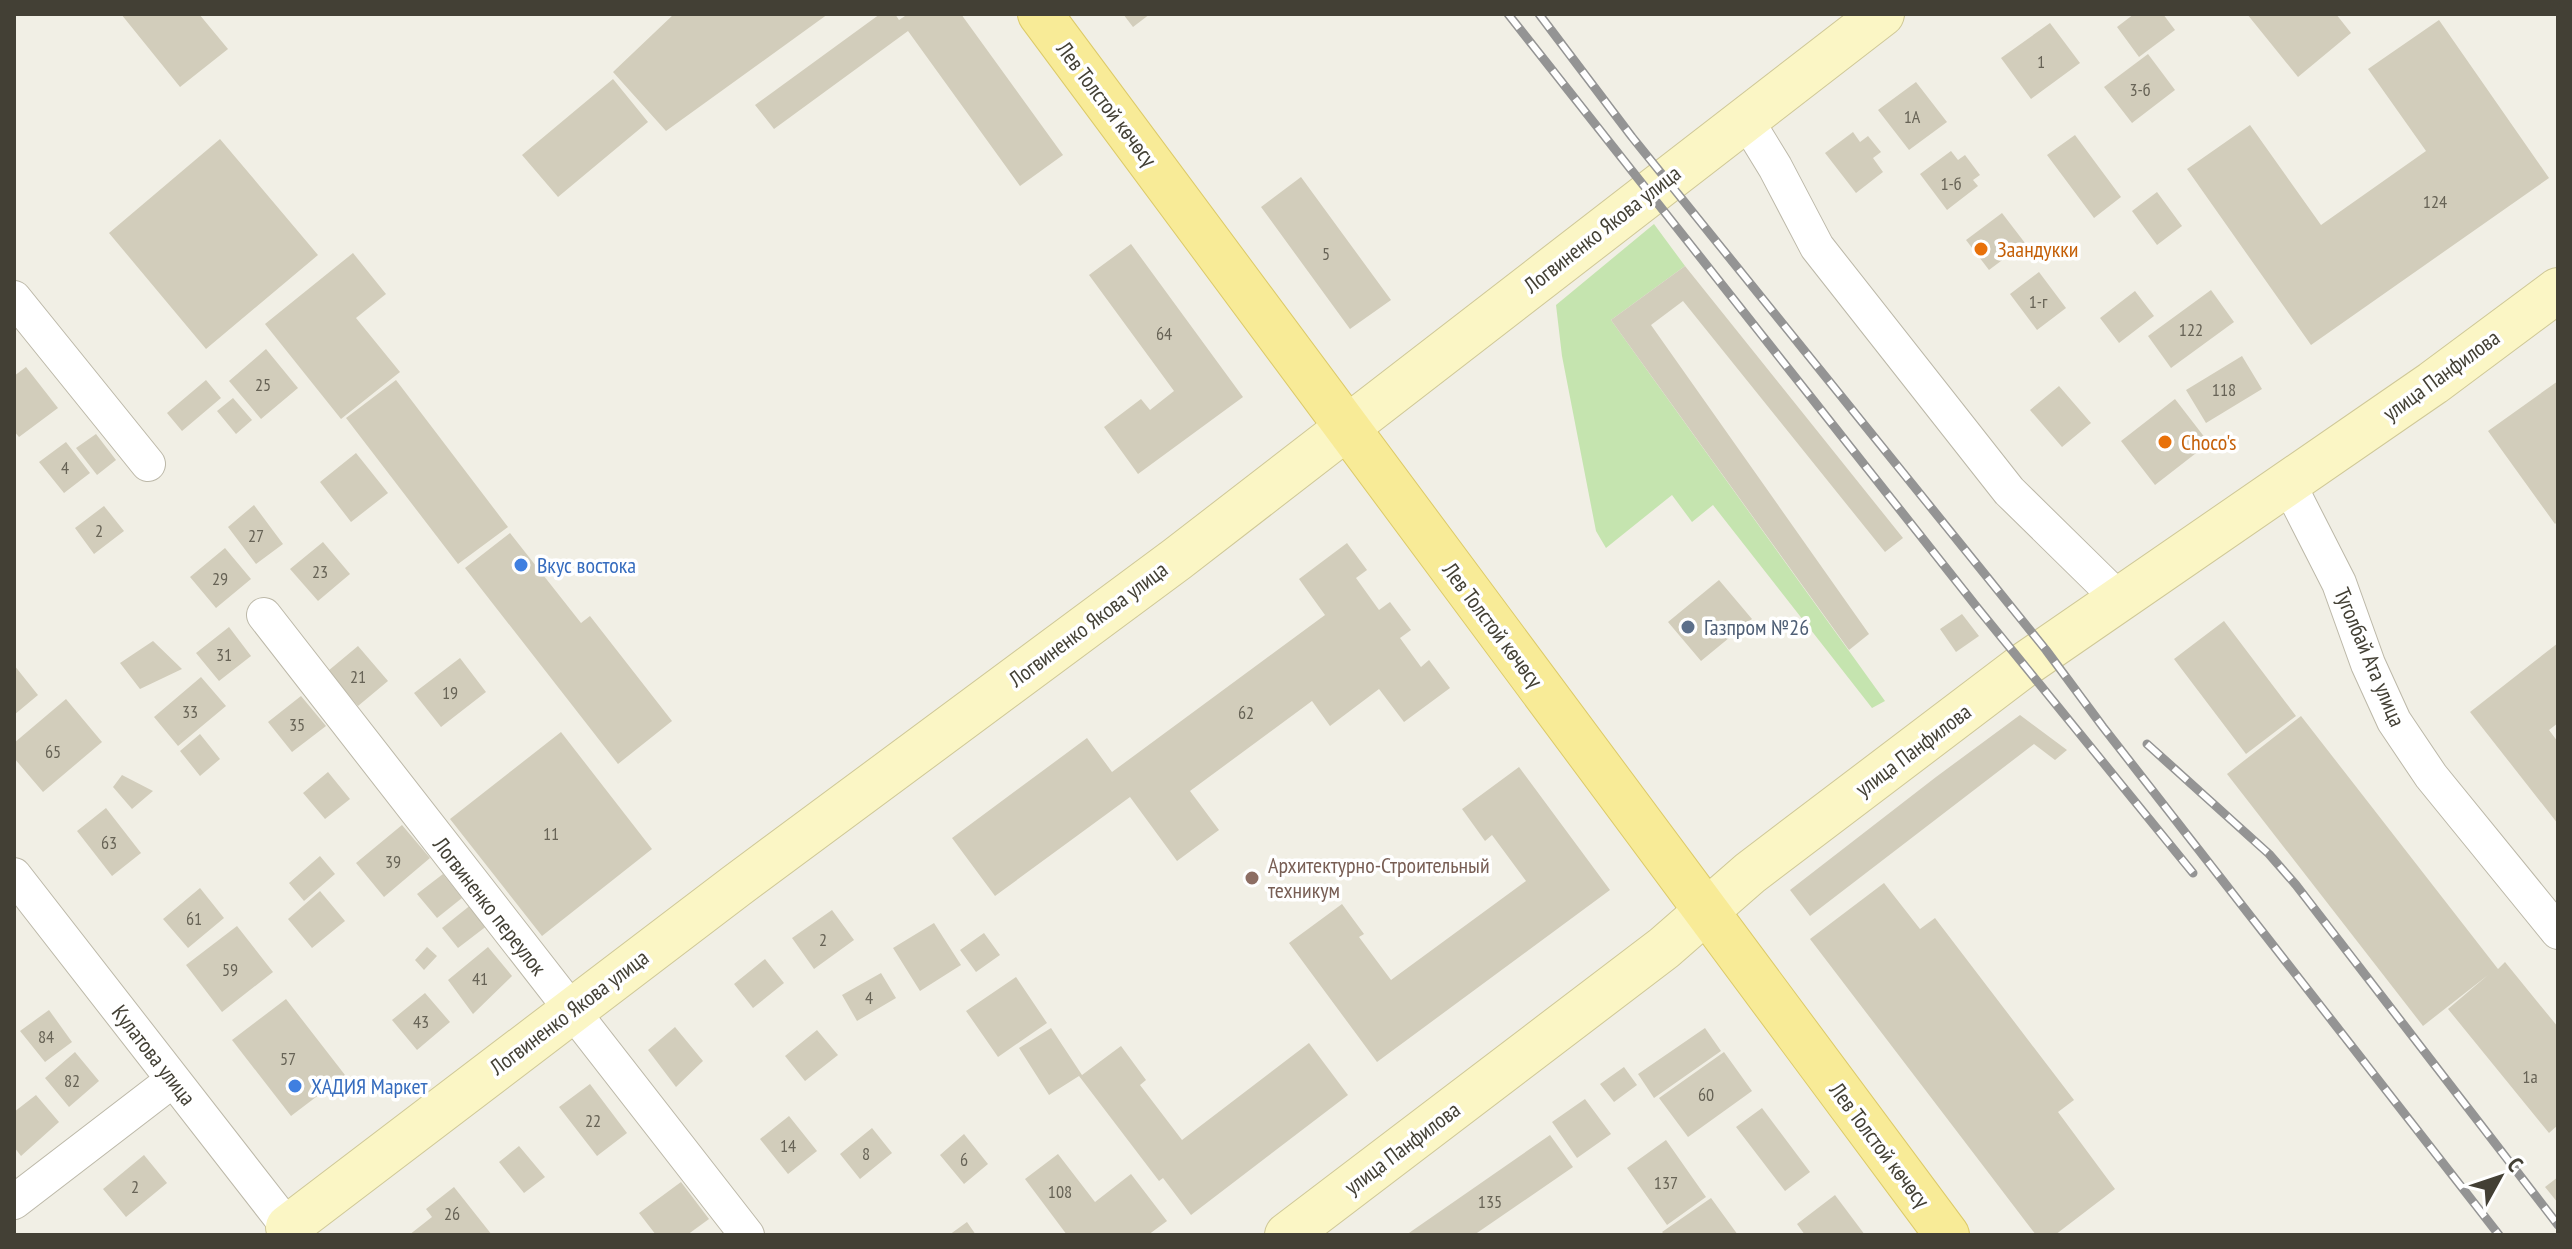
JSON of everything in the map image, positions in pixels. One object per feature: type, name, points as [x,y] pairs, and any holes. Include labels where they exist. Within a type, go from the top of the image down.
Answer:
[{"type":"main road","name":"Лев Толстой көчөсү","points":[[1040,14],[1947,1235]]},
{"type":"street","name":"Логвиненко Якова улица","points":[[291,1231],[571,1010],[1177,559],[1882,14]]},
{"type":"street","points":[[1745,118],[1817,247],[2009,491],[2119,599]]},
{"type":"street","name":"улица Панфилова","points":[[1287,1235],[1708,912],[1761,865],[2024,665],[2433,383],[2558,290]]},
{"type":"street","points":[[14,298],[148,464]]},
{"type":"street","name":"Туголбай Ата улица","points":[[2288,483],[2339,583],[2368,664],[2394,721],[2431,776],[2558,932]]},
{"type":"street","name":"Логвиненко переулок","points":[[264,615],[747,1235]]},
{"type":"street","name":"Кулатова улица","points":[[18,888],[291,1231]]},
{"type":"street","points":[[14,1202],[173,1080]]},
{"type":"green space","points":[[1654,224],[1685,266],[1611,320],[1885,701],[1872,708],[1713,505],[1692,522],[1672,495],[1606,548],[1596,531],[1562,356],[1556,305]]},
{"type":"building","points":[[121,14],[199,14],[228,49],[180,87]]},
{"type":"building","points":[[674,14],[828,14],[666,131],[613,72]]},
{"type":"building","points":[[880,14],[895,14],[899,20],[908,14],[961,14],[1063,155],[1020,186],[908,31],[774,129],[755,105]]},
{"type":"building","points":[[1123,14],[1150,14],[1133,27]]},
{"type":"building","points":[[2134,14],[2163,14],[2175,30],[2139,57],[2117,27]]},
{"type":"building","points":[[2247,14],[2336,14],[2351,33],[2298,77]]},
{"type":"building","points":[[2439,20],[2549,178],[2311,345],[2187,169],[2250,125],[2321,225],[2426,151],[2368,69]]},
{"type":"building","points":[[2050,23],[2080,63],[2031,99],[2001,58]]},
{"type":"building","points":[[2148,54],[2175,90],[2132,123],[2104,87]]},
{"type":"building","points":[[613,79],[648,122],[558,197],[522,155]]},
{"type":"building","points":[[1916,82],[1947,122],[1909,150],[1878,110]]},
{"type":"building","points":[[1853,132],[1860,142],[1868,136],[1881,152],[1873,158],[1883,172],[1856,193],[1825,153]]},
{"type":"building","points":[[2075,135],[2121,197],[2094,218],[2047,155]]},
{"type":"building","points":[[220,139],[318,255],[206,349],[109,233]]},
{"type":"building","points":[[1951,151],[1958,160],[1965,155],[1980,175],[1973,180],[1978,186],[1947,210],[1920,174]]},
{"type":"building","points":[[1301,177],[1391,300],[1350,329],[1261,207]]},
{"type":"building","points":[[2157,192],[2182,226],[2157,245],[2132,211]]},
{"type":"building","points":[[2002,213],[2025,243],[1989,270],[1966,240]]},
{"type":"building","points":[[1131,244],[1243,397],[1138,474],[1104,427],[1141,399],[1150,410],[1174,391],[1089,275]]},
{"type":"building","points":[[353,253],[386,294],[356,318],[400,372],[341,419],[265,324]]},
{"type":"building","points":[[1685,266],[1903,538],[1885,552],[1683,301],[1651,325],[1869,634],[1849,650],[1611,320]]},
{"type":"building","points":[[2039,272],[2066,308],[2037,330],[2010,294]]},
{"type":"building","points":[[2211,290],[2234,322],[2171,368],[2148,336]]},
{"type":"building","points":[[2135,291],[2154,316],[2119,343],[2100,318]]},
{"type":"building","points":[[266,349],[298,388],[261,419],[229,381]]},
{"type":"building","points":[[2242,356],[2262,389],[2206,423],[2186,390]]},
{"type":"building","points":[[26,367],[58,408],[19,437],[14,431],[14,376]]},
{"type":"building","points":[[206,380],[221,398],[182,431],[167,413]]},
{"type":"building","points":[[396,380],[508,527],[458,564],[346,418]]},
{"type":"building","points":[[2558,381],[2558,521],[2555,524],[2488,431]]},
{"type":"building","points":[[2059,386],[2091,423],[2062,447],[2030,410]]},
{"type":"building","points":[[233,398],[252,420],[236,434],[217,411]]},
{"type":"building","points":[[2175,399],[2209,443],[2155,485],[2121,441]]},
{"type":"building","points":[[96,434],[116,460],[97,475],[76,448]]},
{"type":"building","points":[[66,442],[90,473],[64,493],[39,462]]},
{"type":"building","points":[[356,453],[388,493],[351,522],[320,482]]},
{"type":"building","points":[[254,505],[283,544],[256,564],[228,527]]},
{"type":"building","points":[[104,506],[124,531],[94,554],[75,528]]},
{"type":"building","points":[[510,533],[581,623],[590,616],[672,721],[618,764],[465,568]]},
{"type":"building","points":[[323,542],[350,574],[318,601],[290,569]]},
{"type":"building","points":[[1347,543],[1367,570],[1356,578],[1379,610],[1390,602],[1411,630],[1400,638],[1421,667],[1429,660],[1450,688],[1404,722],[1379,689],[1330,726],[1312,701],[1190,791],[1219,830],[1177,861],[1130,797],[995,896],[952,838],[1087,738],[1112,772],[1325,615],[1299,579]]},
{"type":"building","points":[[225,548],[251,579],[216,608],[190,577]]},
{"type":"building","points":[[1719,580],[1752,619],[1701,661],[1668,622]]},
{"type":"building","points":[[1962,614],[1979,636],[1956,652],[1940,629]]},
{"type":"building","points":[[2224,621],[2296,716],[2246,754],[2174,659]]},
{"type":"building","points":[[229,627],[251,656],[219,681],[196,653]]},
{"type":"building","points":[[153,641],[182,669],[140,689],[120,663]]},
{"type":"building","points":[[2558,643],[2558,723],[2549,730],[2558,742],[2558,824],[2470,712]]},
{"type":"building","points":[[358,646],[388,681],[358,706],[328,671]]},
{"type":"building","points":[[460,658],[486,692],[441,727],[414,693]]},
{"type":"building","points":[[14,665],[38,695],[14,715]]},
{"type":"building","points":[[201,677],[226,706],[178,746],[154,717]]},
{"type":"building","points":[[301,696],[326,726],[292,752],[268,722]]},
{"type":"building","points":[[66,699],[102,742],[43,792],[14,758],[14,743]]},
{"type":"building","points":[[2020,715],[2067,750],[2055,760],[2034,744],[1810,916],[1790,890]]},
{"type":"building","points":[[2301,716],[2498,969],[2505,962],[2558,1027],[2558,1125],[2549,1133],[2448,1009],[2488,975],[2423,1026],[2227,774]]},
{"type":"building","points":[[561,732],[652,849],[542,936],[450,819]]},
{"type":"building","points":[[200,734],[220,759],[200,776],[180,751]]},
{"type":"building","points":[[1519,767],[1610,890],[1377,1062],[1289,943],[1342,904],[1364,934],[1359,937],[1391,980],[1526,881],[1492,835],[1485,841],[1462,809]]},
{"type":"building","points":[[328,772],[350,799],[325,819],[303,793]]},
{"type":"building","points":[[122,775],[153,791],[132,809],[113,787]]},
{"type":"building","points":[[106,808],[141,853],[112,876],[77,831]]},
{"type":"building","points":[[402,825],[430,858],[384,897],[356,863]]},
{"type":"building","points":[[320,856],[335,874],[304,901],[289,883]]},
{"type":"building","points":[[443,874],[462,898],[437,918],[417,894]]},
{"type":"building","points":[[1884,883],[1920,929],[1935,918],[2074,1100],[2058,1112],[2115,1189],[2055,1235],[2036,1235],[1810,939]]},
{"type":"building","points":[[200,888],[224,918],[188,948],[163,919]]},
{"type":"building","points":[[320,891],[345,921],[312,948],[288,919]]},
{"type":"building","points":[[472,904],[488,925],[458,948],[442,928]]},
{"type":"building","points":[[832,910],[854,940],[814,969],[792,938]]},
{"type":"building","points":[[934,923],[961,965],[920,991],[893,948]]},
{"type":"building","points":[[237,926],[273,972],[222,1012],[186,965]]},
{"type":"building","points":[[984,933],[1000,955],[976,972],[960,950]]},
{"type":"building","points":[[427,947],[437,956],[424,970],[415,960]]},
{"type":"building","points":[[488,947],[512,976],[473,1014],[448,980]]},
{"type":"building","points":[[765,959],[784,983],[753,1008],[734,984]]},
{"type":"building","points":[[881,973],[896,998],[857,1021],[842,995]]},
{"type":"building","points":[[1016,977],[1047,1023],[998,1057],[966,1011]]},
{"type":"building","points":[[425,993],[450,1022],[417,1050],[392,1020]]},
{"type":"building","points":[[286,999],[345,1075],[291,1116],[232,1040]]},
{"type":"building","points":[[49,1010],[72,1042],[45,1062],[20,1031]]},
{"type":"building","points":[[675,1027],[703,1061],[676,1087],[648,1050]]},
{"type":"building","points":[[1051,1028],[1082,1075],[1121,1046],[1146,1080],[1140,1085],[1182,1140],[1309,1043],[1348,1095],[1191,1215],[1163,1178],[1159,1181],[1079,1076],[1049,1095],[1019,1048]]},
{"type":"building","points":[[1705,1028],[1721,1051],[1654,1098],[1638,1074]]},
{"type":"building","points":[[817,1030],[838,1055],[805,1081],[785,1056]]},
{"type":"building","points":[[75,1052],[99,1081],[69,1107],[45,1078]]},
{"type":"building","points":[[1724,1052],[1752,1091],[1688,1137],[1659,1098]]},
{"type":"building","points":[[1624,1067],[1637,1085],[1614,1102],[1600,1084]]},
{"type":"building","points":[[590,1084],[627,1133],[597,1156],[559,1107]]},
{"type":"building","points":[[36,1095],[59,1122],[21,1156],[14,1147],[14,1112]]},
{"type":"building","points":[[1585,1099],[1611,1134],[1577,1158],[1552,1122]]},
{"type":"building","points":[[1762,1108],[1810,1172],[1785,1191],[1736,1127]]},
{"type":"building","points":[[789,1116],[817,1151],[788,1174],[760,1139]]},
{"type":"building","points":[[872,1128],[892,1153],[860,1179],[840,1154]]},
{"type":"building","points":[[964,1134],[988,1164],[964,1184],[940,1155]]},
{"type":"building","points":[[1550,1135],[1573,1167],[1474,1235],[1406,1235]]},
{"type":"building","points":[[1666,1140],[1706,1197],[1667,1225],[1627,1168]]},
{"type":"building","points":[[519,1146],[545,1177],[524,1193],[499,1162]]},
{"type":"building","points":[[1058,1154],[1095,1202],[1131,1174],[1167,1221],[1148,1235],[1067,1235],[1025,1179]]},
{"type":"building","points":[[144,1155],[167,1183],[126,1217],[103,1189]]},
{"type":"building","points":[[2558,1177],[2558,1203],[2545,1187]]},
{"type":"building","points":[[681,1182],[709,1219],[687,1235],[656,1235],[639,1213]]},
{"type":"building","points":[[454,1187],[492,1235],[409,1235],[432,1217],[426,1209]]},
{"type":"building","points":[[1835,1195],[1865,1235],[1805,1235],[1797,1224]]},
{"type":"building","points":[[1711,1198],[1738,1235],[1665,1235],[1662,1232]]},
{"type":"building","points":[[967,1222],[976,1235],[949,1235]]},
{"type":"railway","points":[[1508,14],[1976,606],[2193,873]]},
{"type":"railway","points":[[1539,14],[1632,137],[2046,650],[2499,1235]]},
{"type":"railway","points":[[2147,744],[2269,854],[2296,885],[2558,1225]]},
{"type":"place","name":"Заандукки","points":[[1981,249]]},
{"type":"place","name":"Choco's","points":[[2165,442]]},
{"type":"place","name":"Вкус востока","points":[[521,565]]},
{"type":"place","name":"Газпром №26","points":[[1688,627]]},
{"type":"place","name":"Архитектурно-Строительный техникум","points":[[1252,878]]},
{"type":"place","name":"ХАДИЯ Маркет","points":[[295,1086]]}]
